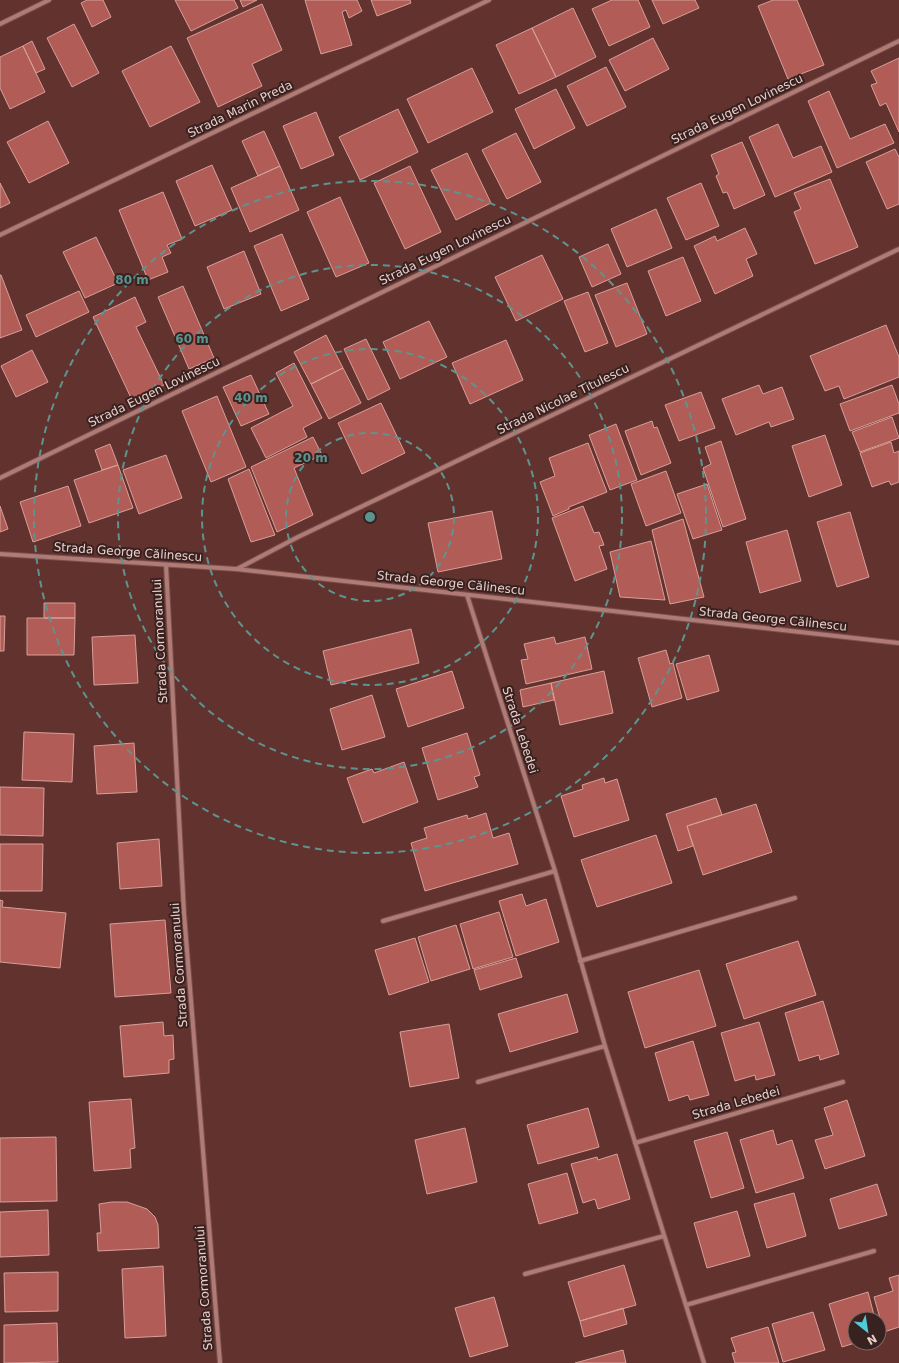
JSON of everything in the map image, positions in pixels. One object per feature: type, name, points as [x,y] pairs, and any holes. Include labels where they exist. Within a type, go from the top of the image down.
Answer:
[{"type":"street","points":[[0,24],[49,0]]},
{"type":"street","name":"Strada Marin Preda","points":[[0,235],[489,0]]},
{"type":"street","name":"Strada Eugen Lovinescu","points":[[0,478],[899,41]]},
{"type":"street","name":"Strada Nicolae Titulescu","points":[[236,569],[298,537],[899,249]]},
{"type":"street","name":"Strada George Călinescu","points":[[0,554],[236,569],[899,643]]},
{"type":"street","name":"Strada Cormoranului","points":[[166,565],[184,913],[220,1363]]},
{"type":"street","name":"Strada Lebedei","points":[[467,595],[555,871],[605,1046],[704,1363]]},
{"type":"street","points":[[383,921],[555,871]]},
{"type":"street","points":[[580,961],[795,898]]},
{"type":"street","points":[[478,1082],[605,1046]]},
{"type":"street","name":"Strada Lebedei","points":[[635,1144],[843,1082]]},
{"type":"street","points":[[525,1274],[664,1236]]},
{"type":"street","points":[[686,1306],[874,1251]]},
{"type":"building","points":[[87,0],[103,0],[111,17],[92,27],[81,3]]},
{"type":"building","points":[[175,0],[234,0],[238,8],[191,31]]},
{"type":"building","points":[[240,0],[257,0],[243,7]]},
{"type":"building","points":[[305,0],[357,0],[362,11],[349,18],[346,10],[342,12],[352,45],[321,54]]},
{"type":"building","points":[[371,0],[410,0],[411,3],[377,16]]},
{"type":"building","points":[[612,0],[638,0],[650,27],[609,46],[592,9]]},
{"type":"building","points":[[652,0],[695,0],[699,8],[663,24]]},
{"type":"building","points":[[773,0],[797,0],[824,65],[788,79],[758,6]]},
{"type":"building","points":[[262,4],[282,50],[252,64],[262,86],[218,107],[187,38]]},
{"type":"building","points":[[573,8],[596,57],[556,77],[532,28]]},
{"type":"building","points":[[74,24],[99,73],[72,87],[47,38]]},
{"type":"building","points":[[532,28],[556,77],[519,94],[496,45]]},
{"type":"building","points":[[653,38],[669,69],[625,91],[609,60]]},
{"type":"building","points":[[32,41],[45,69],[36,73],[23,46]]},
{"type":"building","points":[[23,46],[45,92],[10,109],[0,88],[0,57]]},
{"type":"building","points":[[171,46],[200,102],[150,127],[122,71]]},
{"type":"building","points":[[899,58],[899,132],[886,103],[880,106],[871,85],[877,83],[871,71]]},
{"type":"building","points":[[606,67],[626,107],[587,126],[567,86]]},
{"type":"building","points":[[472,68],[493,112],[428,143],[407,99]]},
{"type":"building","points":[[556,89],[575,128],[534,149],[515,109]]},
{"type":"building","points":[[829,91],[850,139],[885,124],[894,143],[837,168],[808,101]]},
{"type":"building","points":[[398,109],[418,152],[360,180],[339,137]]},
{"type":"building","points":[[316,112],[334,155],[301,169],[283,126]]},
{"type":"building","points":[[48,121],[69,163],[29,183],[7,142]]},
{"type":"building","points":[[778,124],[793,158],[821,146],[832,172],[775,197],[749,137]]},
{"type":"building","points":[[264,131],[280,166],[258,176],[242,141]]},
{"type":"building","points":[[516,133],[541,182],[507,199],[482,150]]},
{"type":"building","points":[[742,142],[765,195],[734,209],[727,192],[723,193],[716,176],[719,174],[711,155]]},
{"type":"building","points":[[895,149],[899,157],[899,204],[887,209],[866,162]]},
{"type":"building","points":[[467,153],[491,203],[456,220],[431,170]]},
{"type":"building","points":[[212,165],[232,210],[195,226],[176,181]]},
{"type":"building","points":[[280,166],[299,210],[250,232],[231,188]]},
{"type":"building","points":[[410,166],[441,232],[405,249],[374,183]]},
{"type":"building","points":[[830,179],[858,247],[815,264],[794,212],[801,209],[794,193]]},
{"type":"building","points":[[0,183],[10,203],[0,208]]},
{"type":"building","points":[[701,183],[719,226],[686,240],[667,198]]},
{"type":"building","points":[[163,192],[182,239],[167,245],[171,253],[162,257],[168,272],[148,280],[119,210]]},
{"type":"building","points":[[340,197],[369,263],[336,277],[307,212]]},
{"type":"building","points":[[656,209],[672,248],[627,267],[611,229]]},
{"type":"building","points":[[745,228],[757,254],[746,259],[753,276],[715,294],[694,246],[715,236],[717,241]]},
{"type":"building","points":[[282,234],[309,299],[281,311],[254,246]]},
{"type":"building","points":[[96,237],[118,283],[85,298],[63,252]]},
{"type":"building","points":[[608,244],[621,274],[592,287],[579,257]]},
{"type":"building","points":[[244,251],[261,294],[224,309],[207,267]]},
{"type":"building","points":[[542,255],[563,299],[516,321],[495,277]]},
{"type":"building","points":[[683,257],[701,301],[666,316],[648,271]]},
{"type":"building","points":[[0,275],[22,330],[0,338]]},
{"type":"building","points":[[627,283],[647,334],[616,347],[595,295]]},
{"type":"building","points":[[183,286],[214,358],[189,369],[158,297]]},
{"type":"building","points":[[79,291],[89,312],[36,337],[26,315]]},
{"type":"building","points":[[588,292],[608,343],[585,352],[564,301]]},
{"type":"building","points":[[135,297],[146,322],[136,327],[164,385],[132,400],[93,317]]},
{"type":"building","points":[[429,321],[447,357],[400,379],[383,342]]},
{"type":"building","points":[[886,325],[899,357],[899,377],[844,399],[839,386],[825,391],[810,356]]},
{"type":"building","points":[[326,335],[343,368],[311,384],[294,352]]},
{"type":"building","points":[[366,339],[390,389],[368,400],[344,349]]},
{"type":"building","points":[[506,340],[523,380],[470,404],[452,363]]},
{"type":"building","points":[[32,350],[48,382],[16,397],[1,366]]},
{"type":"building","points":[[294,363],[322,418],[303,428],[307,437],[266,458],[251,428],[293,406],[276,373]]},
{"type":"building","points":[[343,368],[361,403],[329,419],[311,384]]},
{"type":"building","points":[[251,375],[269,414],[241,426],[223,387]]},
{"type":"building","points":[[759,385],[763,394],[782,387],[794,419],[771,427],[769,422],[736,435],[722,399]]},
{"type":"building","points":[[892,385],[899,404],[899,413],[850,431],[840,404]]},
{"type":"building","points":[[701,392],[715,428],[679,441],[665,405]]},
{"type":"building","points":[[217,396],[246,467],[211,482],[182,411]]},
{"type":"building","points":[[381,403],[405,453],[362,474],[338,423]]},
{"type":"building","points":[[892,417],[899,438],[860,452],[852,432]]},
{"type":"building","points":[[652,421],[654,428],[657,427],[671,463],[641,475],[625,431]]},
{"type":"building","points":[[616,424],[637,480],[610,490],[589,435]]},
{"type":"building","points":[[825,435],[842,485],[809,497],[792,446]]},
{"type":"building","points":[[313,437],[322,455],[294,468],[313,515],[277,532],[251,467]]},
{"type":"building","points":[[721,441],[746,519],[723,527],[703,468],[711,464],[705,447]]},
{"type":"building","points":[[891,442],[894,453],[899,451],[899,482],[891,485],[889,481],[872,487],[860,453]]},
{"type":"building","points":[[588,443],[607,492],[569,507],[569,509],[553,516],[540,482],[555,476],[549,458]]},
{"type":"building","points":[[110,444],[118,465],[102,470],[95,450]]},
{"type":"building","points":[[166,455],[182,498],[139,514],[123,470]]},
{"type":"building","points":[[118,465],[133,508],[89,523],[74,480]]},
{"type":"building","points":[[249,469],[275,535],[251,542],[228,479]]},
{"type":"building","points":[[666,471],[681,513],[646,526],[631,484]]},
{"type":"building","points":[[707,484],[722,530],[693,539],[677,494]]},
{"type":"building","points":[[68,486],[81,526],[33,542],[20,502]]},
{"type":"building","points":[[0,506],[8,529],[0,532]]},
{"type":"building","points":[[583,506],[594,533],[599,532],[604,545],[599,546],[607,569],[575,581],[552,518]]},
{"type":"building","points":[[492,511],[502,559],[438,572],[428,523]]},
{"type":"building","points":[[850,512],[869,577],[837,587],[817,522]]},
{"type":"building","points":[[683,519],[704,597],[670,604],[652,530]]},
{"type":"building","points":[[787,530],[801,581],[760,593],[746,542]]},
{"type":"building","points":[[651,541],[665,600],[620,597],[610,552]]},
{"type":"building","points":[[44,603],[75,603],[75,618],[44,618]]},
{"type":"building","points":[[0,616],[5,616],[4,651],[0,651]]},
{"type":"building","points":[[27,618],[75,618],[74,655],[27,655]]},
{"type":"building","points":[[411,629],[419,663],[331,685],[323,651]]},
{"type":"building","points":[[135,635],[138,683],[94,685],[92,637]]},
{"type":"building","points":[[554,637],[556,644],[585,637],[592,669],[526,684],[521,660],[528,659],[524,644]]},
{"type":"building","points":[[666,650],[670,664],[673,663],[682,698],[652,707],[638,658]]},
{"type":"building","points":[[709,655],[719,691],[687,700],[676,664]]},
{"type":"building","points":[[452,671],[464,708],[408,727],[396,689]]},
{"type":"building","points":[[604,671],[613,713],[560,725],[551,683]]},
{"type":"building","points":[[551,683],[554,700],[523,707],[520,690]]},
{"type":"building","points":[[372,695],[385,737],[342,750],[330,709]]},
{"type":"building","points":[[24,732],[74,734],[72,782],[22,780]]},
{"type":"building","points":[[467,733],[480,775],[474,777],[478,787],[438,800],[422,748]]},
{"type":"building","points":[[134,743],[137,792],[97,794],[94,746]]},
{"type":"building","points":[[404,762],[418,802],[363,823],[347,778],[372,769],[374,773]]},
{"type":"building","points":[[604,778],[605,783],[617,779],[629,820],[574,837],[561,796],[583,789],[582,785]]},
{"type":"building","points":[[0,787],[44,788],[43,836],[0,835]]},
{"type":"building","points":[[716,798],[722,815],[687,826],[693,846],[678,851],[666,814]]},
{"type":"building","points":[[756,804],[772,852],[703,875],[687,826]]},
{"type":"building","points":[[486,813],[493,838],[509,833],[518,864],[425,891],[411,843],[427,838],[424,828],[467,815],[468,819]]},
{"type":"building","points":[[656,835],[672,883],[597,907],[581,860]]},
{"type":"building","points":[[159,839],[162,886],[120,889],[117,843]]},
{"type":"building","points":[[0,844],[43,844],[42,891],[0,891]]},
{"type":"building","points":[[522,894],[526,906],[546,899],[559,942],[516,956],[499,901]]},
{"type":"building","points":[[0,900],[3,901],[2,907],[66,913],[60,968],[0,962]]},
{"type":"building","points":[[499,912],[513,957],[473,969],[460,924]]},
{"type":"building","points":[[165,920],[171,993],[115,997],[110,924]]},
{"type":"building","points":[[456,925],[470,969],[431,981],[418,937]]},
{"type":"building","points":[[415,938],[429,982],[389,995],[375,950]]},
{"type":"building","points":[[798,941],[816,995],[744,1019],[726,964]]},
{"type":"building","points":[[516,958],[522,977],[480,990],[474,970]]},
{"type":"building","points":[[699,970],[716,1026],[645,1048],[628,992]]},
{"type":"building","points":[[567,994],[578,1032],[510,1052],[498,1014]]},
{"type":"building","points":[[823,1001],[839,1054],[820,1060],[819,1055],[799,1061],[785,1013]]},
{"type":"building","points":[[163,1022],[164,1036],[173,1035],[174,1059],[169,1060],[169,1073],[124,1077],[120,1026]]},
{"type":"building","points":[[759,1022],[775,1075],[756,1080],[755,1075],[735,1081],[721,1033]]},
{"type":"building","points":[[449,1024],[459,1078],[410,1087],[400,1032]]},
{"type":"building","points":[[693,1041],[709,1095],[690,1100],[688,1095],[669,1101],[655,1053]]},
{"type":"building","points":[[131,1099],[135,1148],[130,1149],[131,1168],[94,1171],[89,1102]]},
{"type":"building","points":[[847,1100],[865,1156],[825,1169],[815,1140],[833,1135],[824,1108]]},
{"type":"building","points":[[588,1108],[599,1147],[538,1164],[527,1125]]},
{"type":"building","points":[[465,1128],[477,1182],[427,1194],[415,1140]]},
{"type":"building","points":[[773,1130],[777,1145],[792,1140],[804,1178],[756,1193],[740,1140]]},
{"type":"building","points":[[727,1132],[744,1188],[711,1198],[694,1141]]},
{"type":"building","points":[[56,1137],[57,1201],[0,1202],[0,1138]]},
{"type":"building","points":[[617,1154],[630,1199],[598,1209],[595,1199],[583,1203],[571,1164],[597,1157],[598,1160]]},
{"type":"building","points":[[567,1173],[578,1213],[539,1224],[528,1184]]},
{"type":"building","points":[[877,1184],[887,1215],[839,1229],[830,1199]]},
{"type":"building","points":[[794,1193],[806,1236],[767,1248],[754,1204]]},
{"type":"building","points":[[127,1202],[147,1209],[155,1217],[158,1225],[159,1248],[98,1251],[97,1233],[101,1233],[99,1204]]},
{"type":"building","points":[[48,1210],[49,1255],[0,1257],[0,1212]]},
{"type":"building","points":[[737,1211],[750,1256],[707,1268],[694,1223]]},
{"type":"building","points":[[624,1265],[636,1305],[580,1321],[568,1282]]},
{"type":"building","points":[[163,1266],[166,1336],[125,1338],[122,1269]]},
{"type":"building","points":[[58,1272],[58,1311],[5,1312],[4,1273]]},
{"type":"building","points":[[899,1275],[899,1327],[887,1331],[887,1311],[878,1311],[874,1297],[893,1291],[889,1278]]},
{"type":"building","points":[[868,1292],[873,1311],[847,1311],[847,1345],[842,1347],[829,1304]]},
{"type":"building","points":[[494,1297],[508,1346],[470,1357],[455,1308]]},
{"type":"building","points":[[623,1308],[627,1324],[584,1337],[580,1321]]},
{"type":"building","points":[[813,1312],[825,1350],[783,1362],[772,1324]]},
{"type":"building","points":[[57,1323],[58,1362],[4,1363],[4,1325]]},
{"type":"building","points":[[768,1327],[779,1363],[735,1363],[732,1353],[736,1352],[731,1338]]},
{"type":"building","points":[[623,1350],[626,1363],[575,1363]]}]
